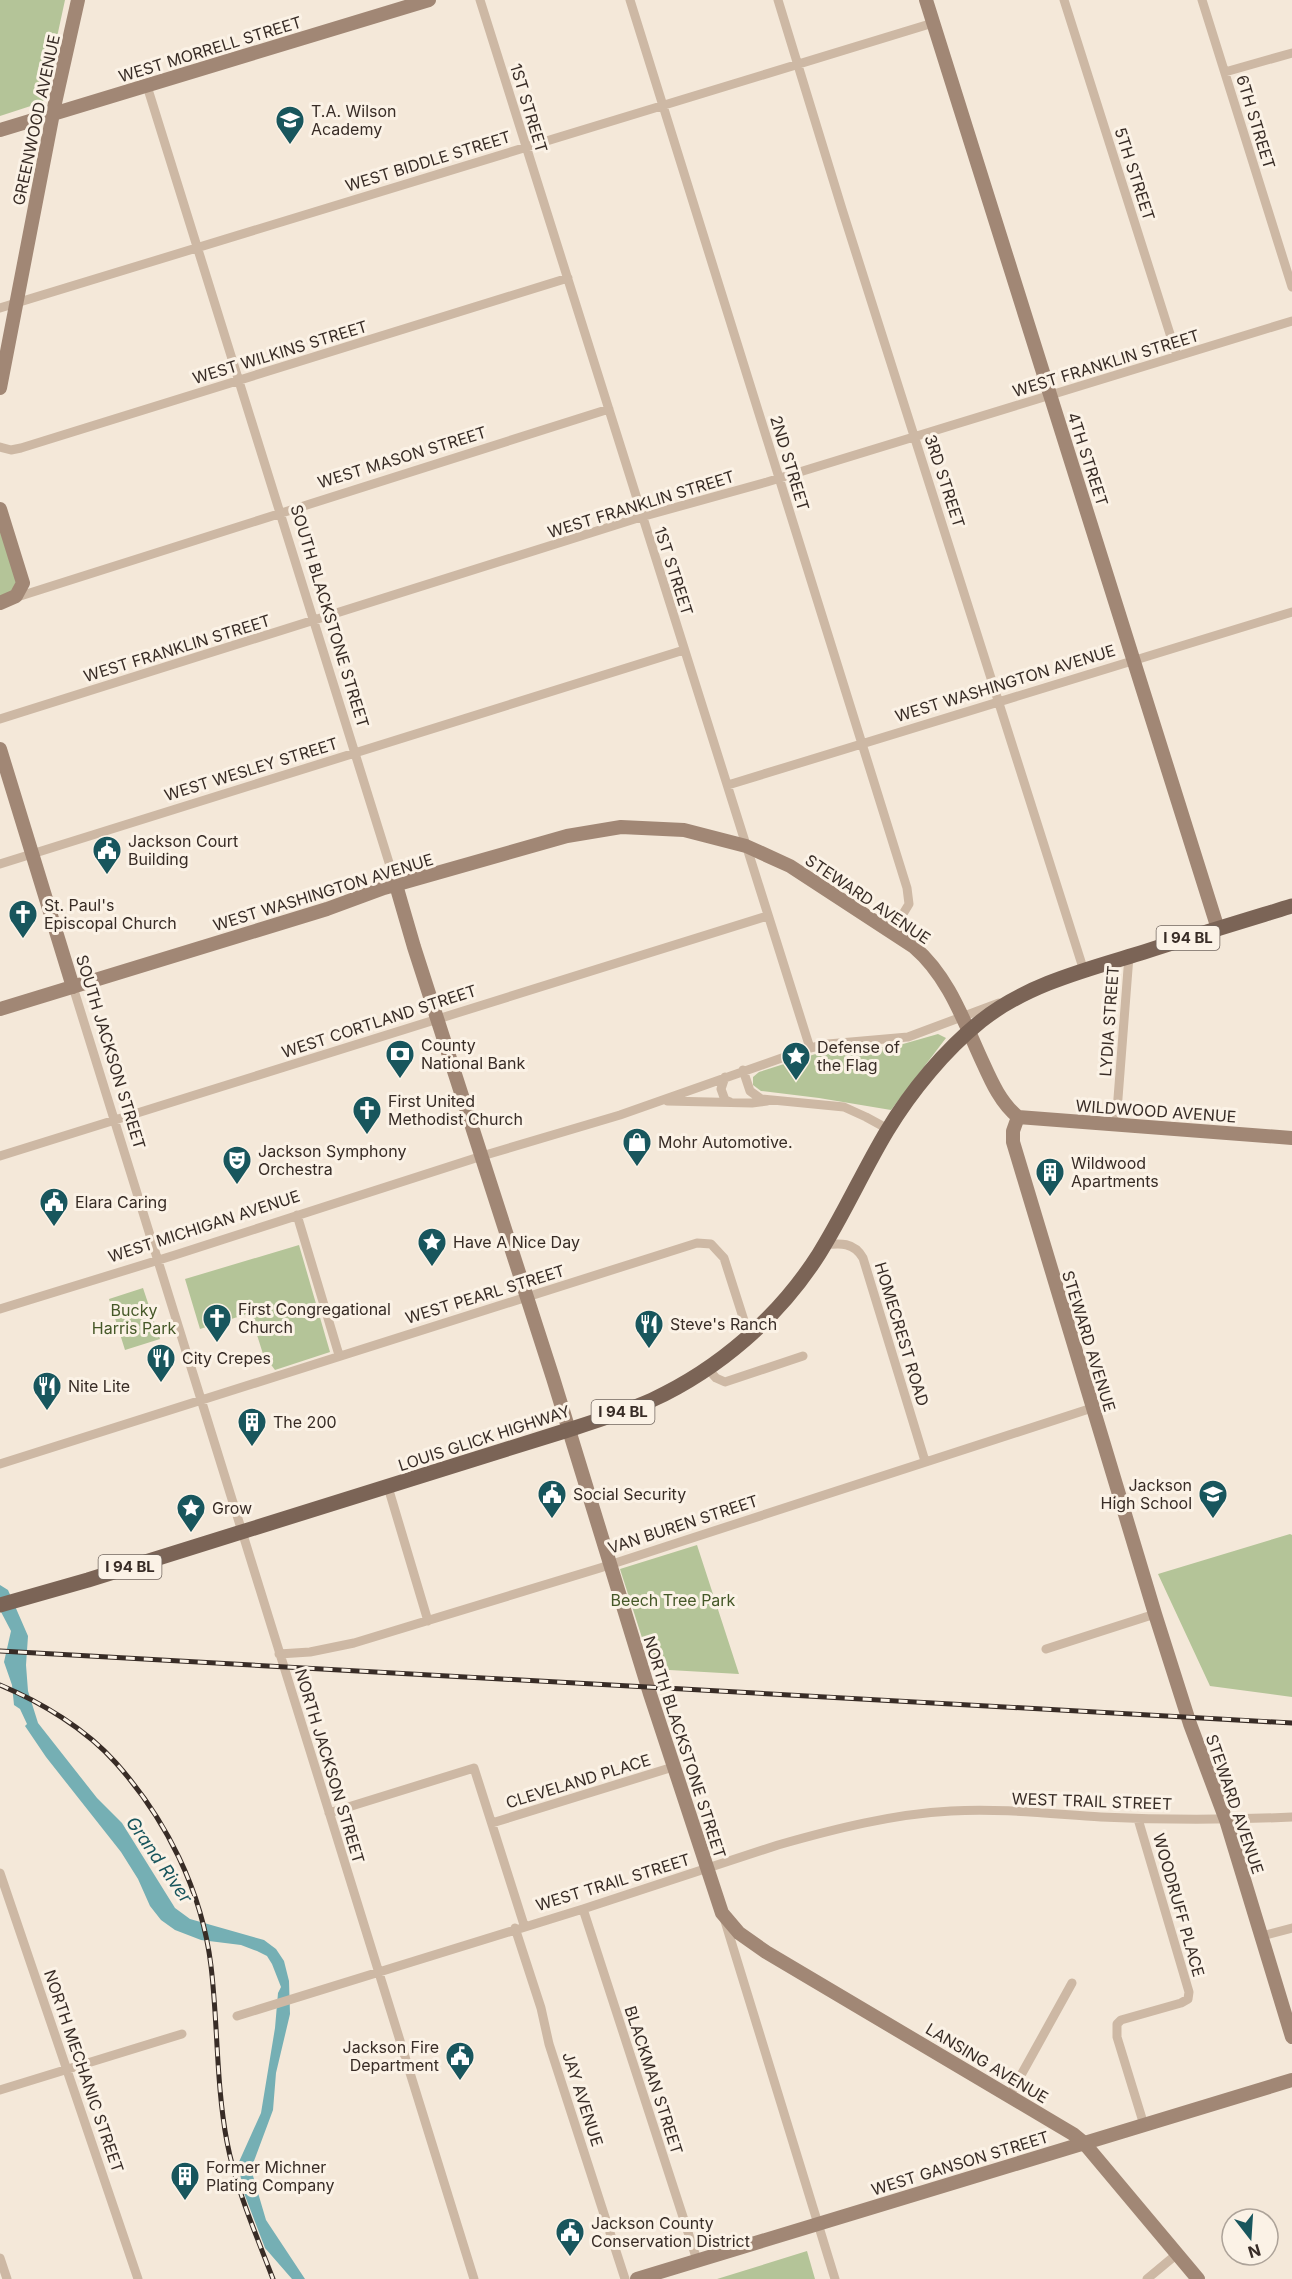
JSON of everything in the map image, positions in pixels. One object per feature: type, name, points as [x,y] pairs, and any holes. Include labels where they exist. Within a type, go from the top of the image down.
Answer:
[{"type":"main road","name":"GREENWOOD AVENUE","points":[[0,388],[53,114],[78,0]]},
{"type":"main road","name":"WEST MORRELL STREET","points":[[0,130],[429,0]]},
{"type":"main road","name":"4TH STREET","points":[[926,0],[1218,929]]},
{"type":"main road","points":[[0,509],[22,581],[22,589],[14,598]]},
{"type":"main road","name":"WEST MASON STREET","points":[[0,603],[14,598]]},
{"type":"main road","name":"SOUTH JACKSON STREET","points":[[0,749],[74,987]]},
{"type":"main road","name":"WEST WASHINGTON AVENUE","points":[[0,1009],[327,909],[396,885],[588,831],[621,827],[659,827]]},
{"type":"main road","name":"STEWARD AVENUE","points":[[659,827],[696,832],[746,846],[790,866],[914,947],[931,962],[944,981],[1001,1099],[1018,1117],[1012,1136],[1014,1148],[1155,1614],[1188,1718],[1226,1820],[1292,2037]]},
{"type":"main road","name":"SOUTH BLACKSTONE STREET","points":[[396,885],[482,1156]]},
{"type":"main road","name":"I 94 BL","points":[[1077,974],[1292,906]]},
{"type":"main road","name":"LOUIS GLICK HIGHWAY","points":[[0,1605],[88,1580],[568,1430],[641,1404],[708,1369],[749,1336],[796,1286],[824,1245],[888,1129],[933,1070],[968,1032],[989,1015],[1017,998],[1077,974]]},
{"type":"main road","name":"WILDWOOD AVENUE","points":[[1018,1117],[1292,1138]]},
{"type":"main road","name":"NORTH BLACKSTONE STREET","points":[[482,1156],[706,1869],[724,1916]]},
{"type":"main road","name":"LANSING AVENUE","points":[[724,1916],[739,1934],[756,1946],[1065,2128],[1084,2143],[1198,2279]]},
{"type":"main road","name":"WEST GANSON STREET","points":[[637,2279],[1292,2080]]},
{"type":"street","name":"1ST STREET","points":[[480,0],[810,1048]]},
{"type":"street","name":"2ND STREET","points":[[630,0],[909,894],[908,908],[892,932]]},
{"type":"street","name":"3RD STREET","points":[[778,0],[999,702],[1077,974]]},
{"type":"street","name":"5TH STREET","points":[[1064,0],[1177,356]]},
{"type":"street","name":"6TH STREET","points":[[1202,0],[1292,287]]},
{"type":"street","name":"WEST BIDDLE STREET","points":[[0,308],[933,23]]},
{"type":"street","points":[[1225,72],[1292,53]]},
{"type":"street","name":"SOUTH BLACKSTONE STREET","points":[[147,86],[396,885]]},
{"type":"street","name":"WEST WILKINS STREET","points":[[0,447],[11,450],[21,448],[568,278]]},
{"type":"street","name":"WEST FRANKLIN STREET","points":[[0,719],[641,517],[778,478],[1292,321]]},
{"type":"street","name":"WEST MASON STREET","points":[[14,598],[609,409]]},
{"type":"street","points":[[22,581],[38,589]]},
{"type":"street","name":"WEST WASHINGTON AVENUE","points":[[728,785],[1292,612]]},
{"type":"street","name":"WEST WESLEY STREET","points":[[0,864],[684,650]]},
{"type":"street","name":"WEST CORTLAND STREET","points":[[0,1156],[438,1017],[767,916]]},
{"type":"street","name":"LYDIA STREET","points":[[1116,1124],[1129,956]]},
{"type":"street","name":"SOUTH JACKSON STREET","points":[[74,987],[158,1261]]},
{"type":"street","name":"WEST MICHIGAN AVENUE","points":[[0,1309],[659,1101],[810,1048],[828,1044],[908,1037],[961,1016],[1017,998]]},
{"type":"street","points":[[743,1071],[752,1094],[768,1101]]},
{"type":"street","points":[[725,1077],[721,1092],[725,1100],[733,1103]]},
{"type":"street","name":"WEST MICHIGAN AVENUE","points":[[659,1101],[733,1103],[768,1101],[844,1107],[888,1129]]},
{"type":"street","points":[[297,1215],[339,1355]]},
{"type":"street","name":"WEST PEARL STREET","points":[[0,1464],[690,1245],[705,1243],[717,1249],[724,1258],[749,1336]]},
{"type":"street","name":"HOMECREST ROAD","points":[[824,1245],[848,1245],[858,1250],[863,1258],[926,1461]]},
{"type":"street","name":"NORTH JACKSON STREET","points":[[158,1261],[474,2279]]},
{"type":"street","points":[[708,1369],[716,1378],[725,1382],[803,1356]]},
{"type":"street","name":"VAN BUREN STREET","points":[[279,1654],[310,1653],[354,1643],[428,1621],[1092,1408]]},
{"type":"street","points":[[388,1487],[428,1621]]},
{"type":"street","points":[[1046,1649],[1155,1614]]},
{"type":"street","name":"CLEVELAND PLACE","points":[[492,1823],[674,1767]]},
{"type":"street","name":"JAY AVENUE","points":[[329,1813],[474,1768],[492,1823],[549,2044],[625,2279]]},
{"type":"street","name":"WEST TRAIL STREET","points":[[237,2016],[809,1836],[880,1821],[951,1811],[1138,1819],[1226,1820],[1292,1817]]},
{"type":"street","name":"WOODRUFF PLACE","points":[[1138,1819],[1189,1992],[1188,1999],[1181,2003],[1121,2020],[1117,2024],[1116,2037],[1144,2125]]},
{"type":"street","name":"NORTH MECHANIC STREET","points":[[0,1873],[138,2279]]},
{"type":"street","name":"BLACKMAN STREET","points":[[583,1909],[696,2260]]},
{"type":"street","name":"NORTH BLACKSTONE STREET","points":[[724,1916],[835,2279]]},
{"type":"street","points":[[1262,1936],[1292,1928]]},
{"type":"street","points":[[1010,2096],[1072,1983]]},
{"type":"street","points":[[0,2090],[182,2034]]},
{"type":"street","points":[[1146,2279],[1177,2254]]},
{"type":"street","points":[[0,2258],[7,2279]]},
{"type":"green space","points":[[0,0],[65,0],[43,102],[0,116]]},
{"type":"green space","points":[[0,509],[22,581],[0,603]]},
{"type":"green space","points":[[938,1034],[946,1038],[891,1110],[761,1091],[753,1085],[753,1077],[759,1072],[825,1051],[896,1046]]},
{"type":"green space","points":[[299,1245],[330,1352],[275,1370],[263,1354],[250,1313],[200,1329],[185,1279]]},
{"type":"green space","name":"Bucky Harris Park","points":[[143,1288],[160,1339],[125,1350],[109,1299]]},
{"type":"green space","points":[[1292,1535],[1292,1697],[1210,1686],[1158,1574]]},
{"type":"green space","name":"Beech Tree Park","points":[[697,1545],[739,1674],[652,1669],[620,1569]]},
{"type":"green space","points":[[807,2251],[815,2279],[717,2279]]},
{"type":"water","name":"Grand River","points":[[0,1585],[8,1590],[28,1636],[26,1665],[28,1691],[38,1723],[97,1798],[122,1823],[175,1908],[190,1919],[264,1940],[276,1949],[284,1961],[289,1981],[290,2014],[276,2073],[273,2110],[251,2169],[266,2220],[305,2279],[292,2279],[265,2248],[244,2193],[238,2164],[261,2113],[275,2028],[278,1993],[281,1987],[272,1964],[267,1956],[241,1945],[201,1940],[175,1930],[161,1920],[150,1906],[138,1879],[121,1852],[46,1757],[25,1726],[27,1724],[20,1709],[14,1705],[12,1685],[4,1662],[11,1631],[0,1610]]},
{"type":"railway","points":[[0,1651],[1292,1723]]},
{"type":"railway","points":[[0,1685],[62,1718],[104,1751],[151,1808],[179,1857],[199,1911],[211,1966],[223,2120],[231,2160],[247,2211],[273,2279]]},
{"type":"place","name":"T.A. Wilson Academy","points":[[290,146]]},
{"type":"place","name":"Jackson Court Building","points":[[107,876]]},
{"type":"place","name":"St. Paul's Episcopal Church","points":[[23,940]]},
{"type":"place","name":"County National Bank","points":[[400,1080]]},
{"type":"place","name":"Defense of the Flag","points":[[796,1082]]},
{"type":"place","name":"First United Methodist Church","points":[[367,1136]]},
{"type":"place","name":"Mohr Automotive.","points":[[637,1168]]},
{"type":"place","name":"Jackson Symphony Orchestra","points":[[237,1186]]},
{"type":"place","name":"Wildwood Apartments","points":[[1050,1198]]},
{"type":"place","name":"Elara Caring","points":[[54,1228]]},
{"type":"place","name":"Have A Nice Day","points":[[432,1268]]},
{"type":"place","name":"First Congregational Church","points":[[217,1344]]},
{"type":"place","name":"Steve's Ranch","points":[[649,1350]]},
{"type":"place","name":"City Crepes","points":[[161,1384]]},
{"type":"place","name":"Nite Lite","points":[[47,1412]]},
{"type":"place","name":"The 200","points":[[252,1448]]},
{"type":"place","name":"Social Security","points":[[552,1520]]},
{"type":"place","name":"Jackson High School","points":[[1213,1520]]},
{"type":"place","name":"Grow","points":[[191,1534]]},
{"type":"place","name":"Jackson Fire Department","points":[[460,2082]]},
{"type":"place","name":"Former Michner Plating Company","points":[[185,2202]]},
{"type":"place","name":"Jackson County Conservation District","points":[[570,2258]]}]
